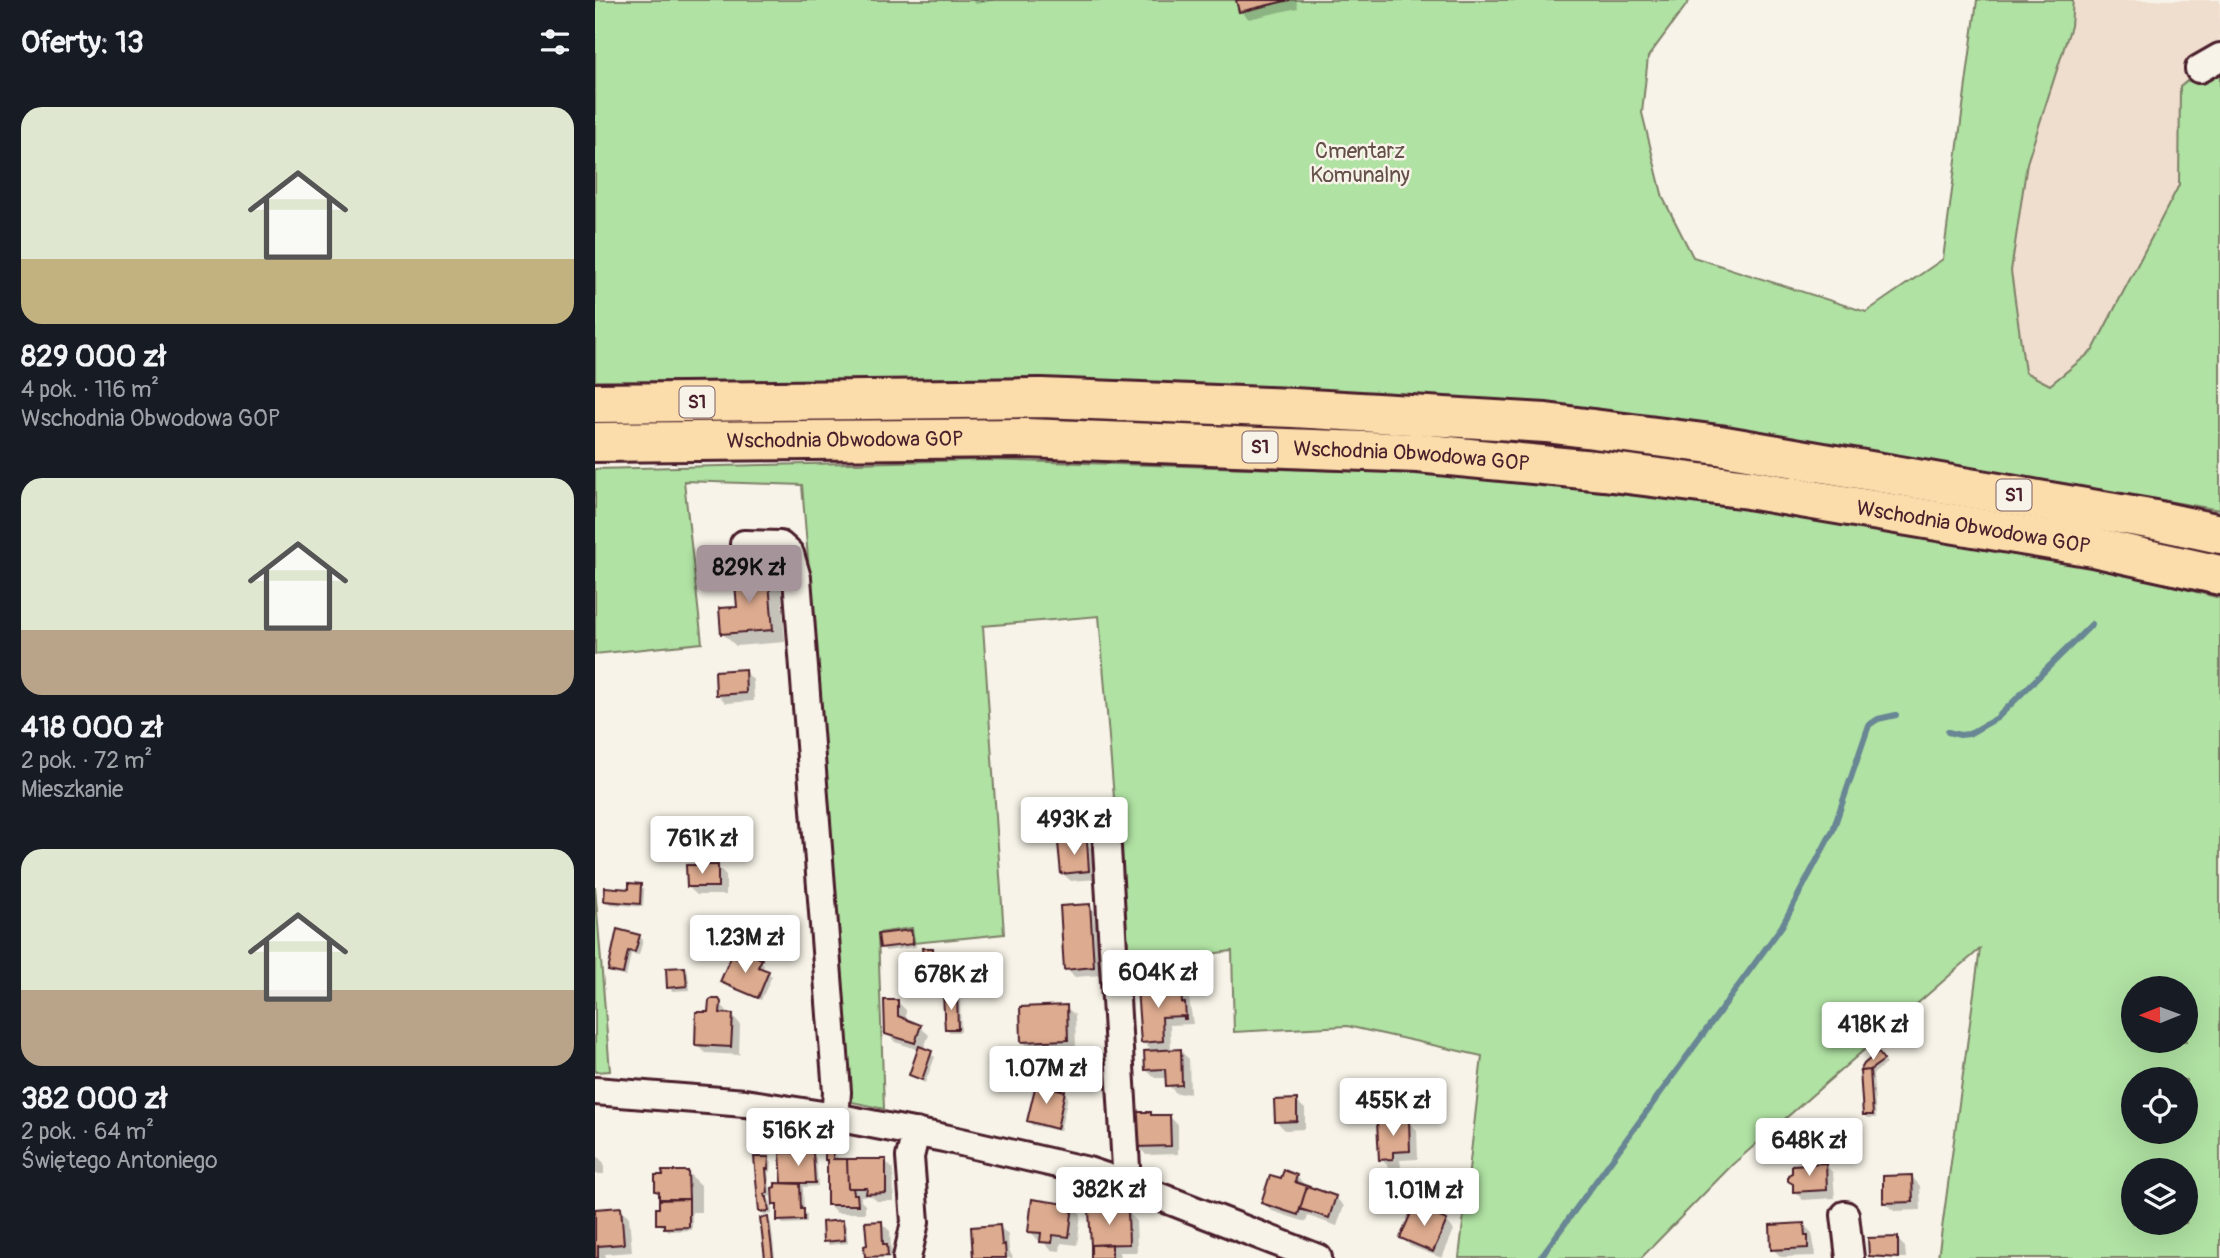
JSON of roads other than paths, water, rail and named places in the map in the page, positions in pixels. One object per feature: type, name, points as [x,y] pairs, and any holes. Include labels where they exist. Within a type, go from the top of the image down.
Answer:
[{"type":"highway","name":"Wschodnia Obwodowa GOP","points":[[595,403],[1041,398],[1293,408],[1546,424],[1719,445],[2101,510],[2220,534]]},
{"type":"highway","name":"Wschodnia Obwodowa GOP","points":[[595,442],[1026,438],[1418,453],[1667,478],[1748,489],[2092,547],[2220,575]]},
{"type":"street","points":[[744,544],[780,545],[790,554],[797,578],[837,1093],[835,1117]]},
{"type":"street","points":[[1106,831],[1127,1184]]},
{"type":"street","points":[[595,1091],[704,1099],[835,1117],[916,1132],[1088,1171],[1318,1258]]},
{"type":"street","points":[[907,1258],[914,1229],[910,1157],[916,1132]]},
{"type":"street","points":[[1845,1215],[1850,1258]]},
{"type":"waterway","points":[[1948,732],[1969,734],[1997,718],[2092,624]]},
{"type":"waterway","points":[[1540,1258],[1782,926],[1833,830],[1869,725],[1878,719],[1896,715]]},
{"type":"park label","name":"Cmentarz Komunalny","points":[[1360,163]]}]
